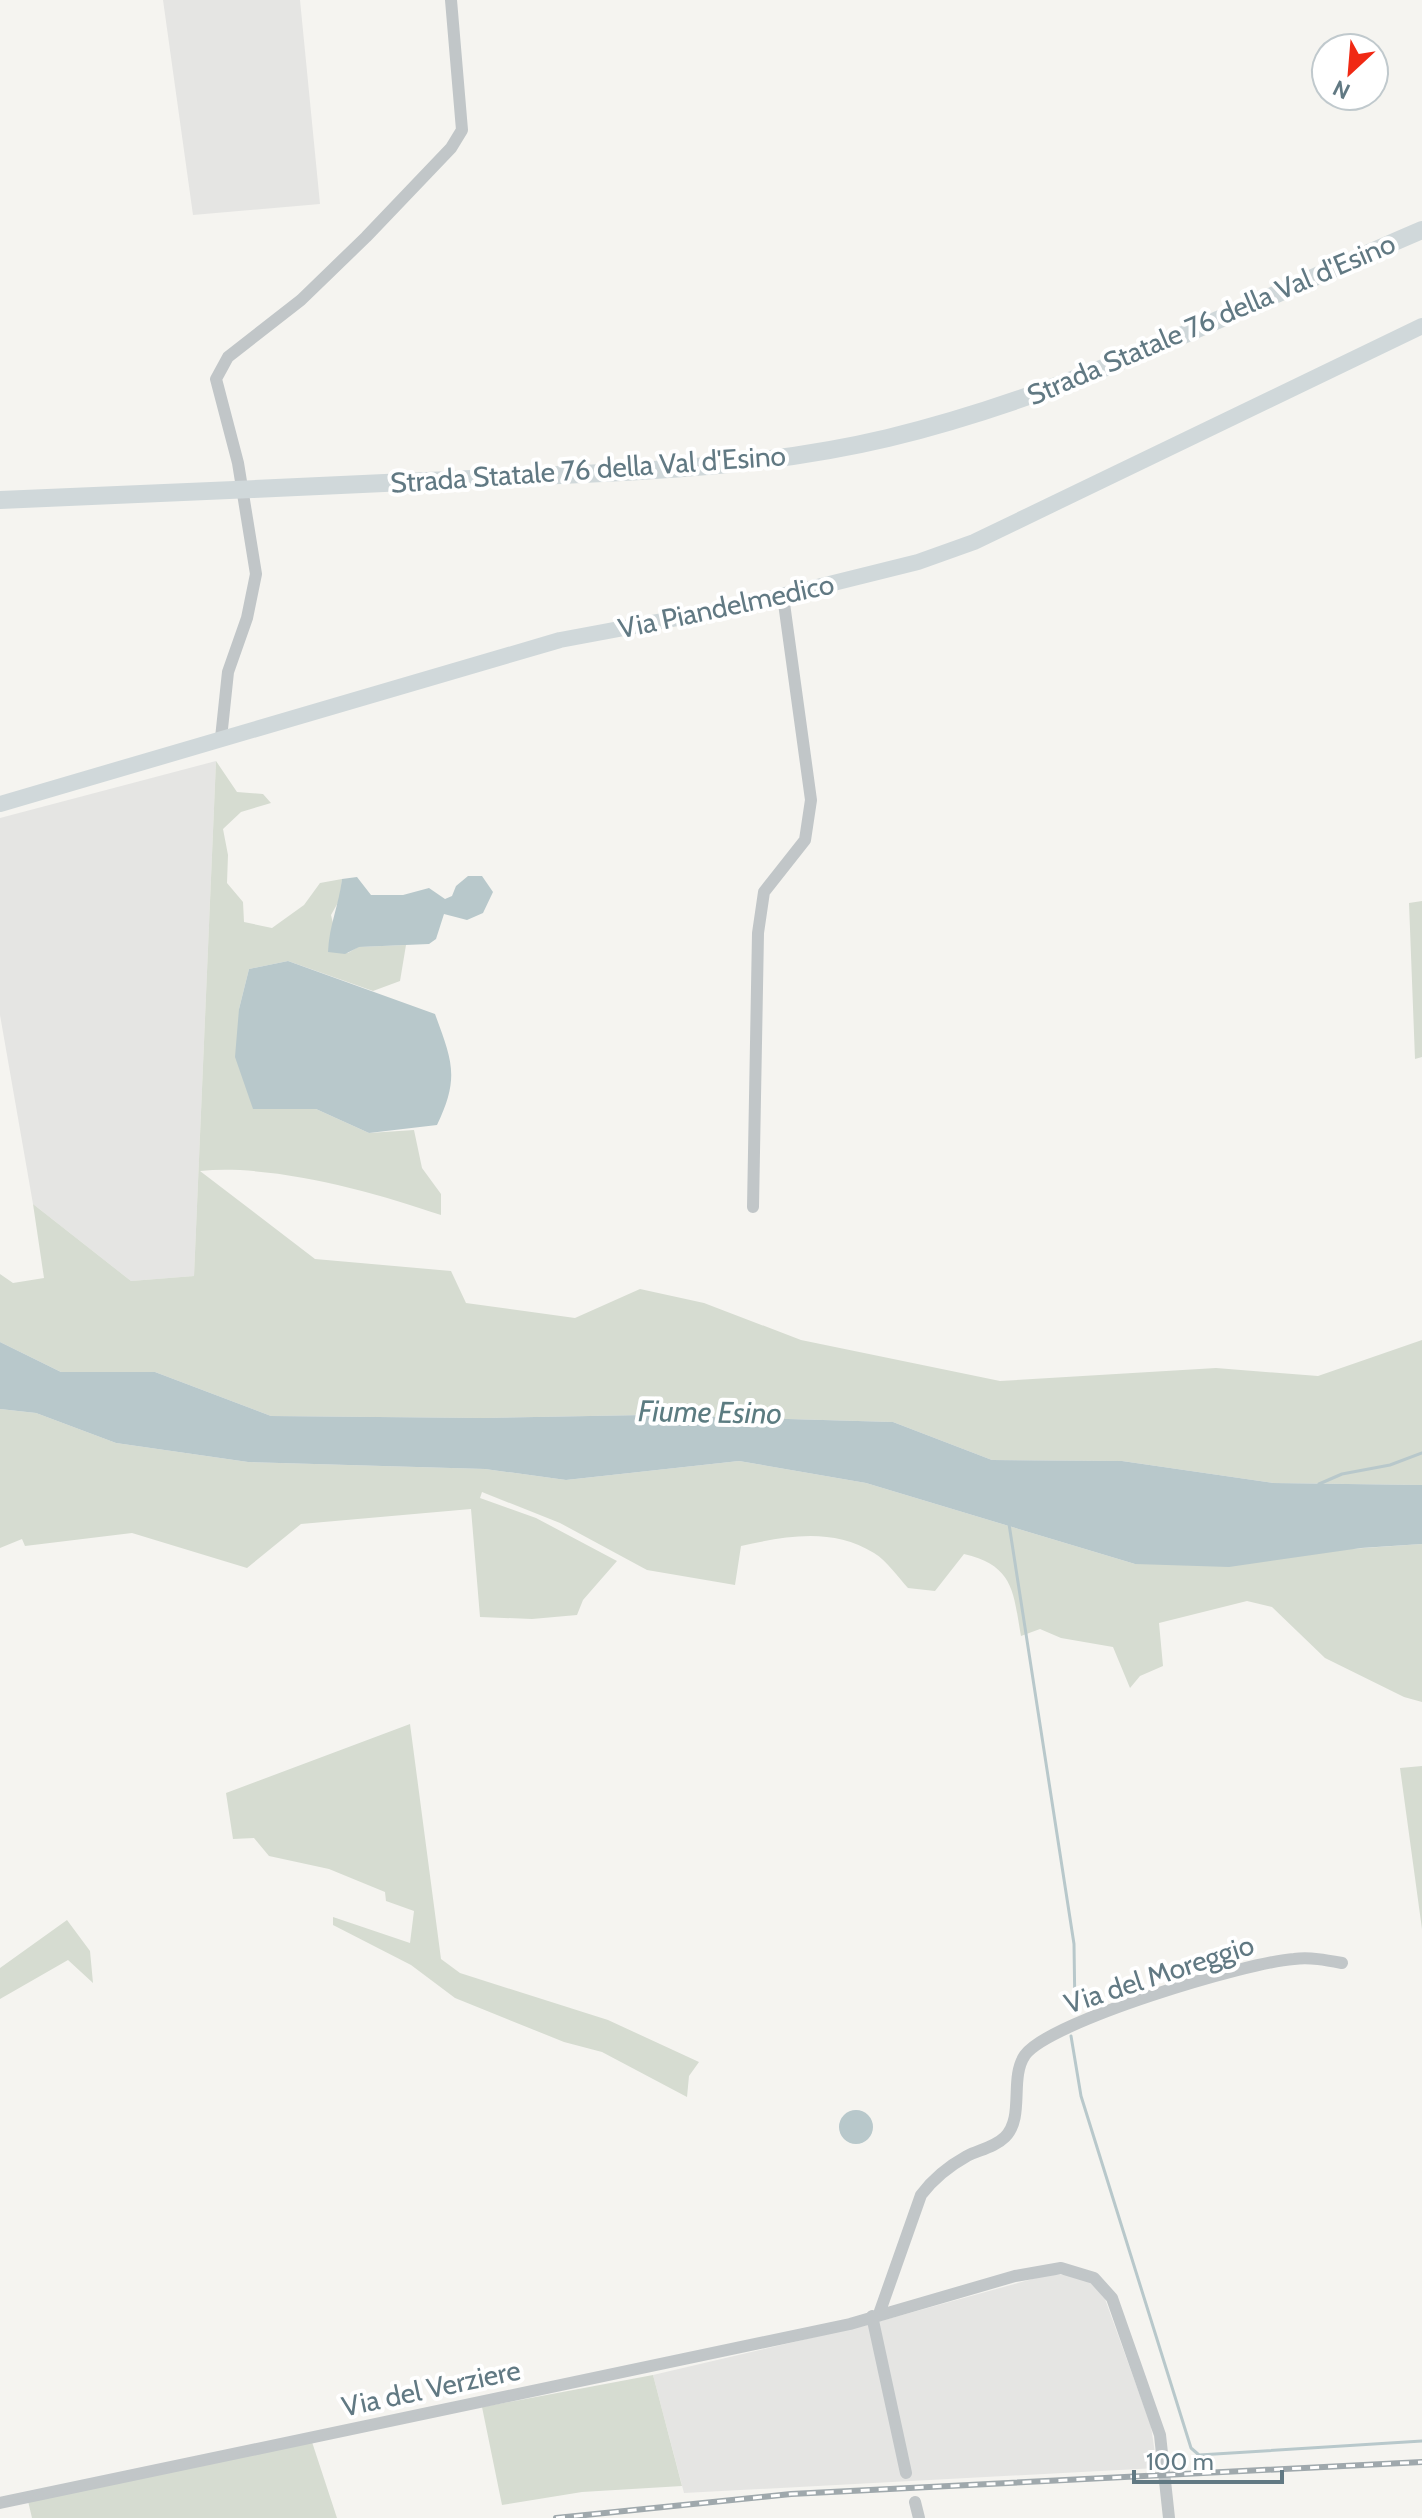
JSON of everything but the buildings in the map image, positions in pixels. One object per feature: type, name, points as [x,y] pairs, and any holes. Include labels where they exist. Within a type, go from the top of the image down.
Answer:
[{"type":"highway","name":"Strada Statale 76 della Val d'Esino","points":[[252,495],[755,463],[886,438],[1038,394],[1122,362],[1422,230]]},
{"type":"highway","name":"Strada Statale 76 della Val d'Esino","points":[[0,511],[230,496],[741,475],[888,451],[1042,406],[1126,374],[1422,243]]},
{"type":"highway","name":"Strada Statale 76 della Val d'Esino","points":[[0,500],[230,496]]},
{"type":"main road","name":"Via Piandelmedico","points":[[0,804],[560,640],[783,596],[918,562],[974,542],[1422,326]]},
{"type":"street","points":[[221,738],[228,672],[247,618],[256,574],[238,463],[216,379],[228,357],[301,300],[451,148],[462,130],[451,0]]},
{"type":"street","points":[[753,1207],[758,933],[764,892],[805,840],[811,800],[783,596]]},
{"type":"street","name":"Via del Moreggio","points":[[876,2315],[921,2195],[934,2179],[1007,2135],[1013,2121],[1020,2066],[1026,2053],[1043,2041],[1100,2014],[1259,1964],[1294,1959],[1342,1963]]},
{"type":"street","points":[[906,2473],[876,2315],[1035,2272],[1061,2268],[1094,2278],[1112,2298],[1160,2435],[1169,2518]]},
{"type":"street","name":"Via del Verziere","points":[[0,2503],[876,2315]]},
{"type":"street","points":[[915,2502],[919,2518]]},
{"type":"shaded area","points":[[163,0],[300,0],[320,204],[193,215]]},
{"type":"shaded area","points":[[216,761],[194,1276],[131,1281],[33,1204],[0,1015],[0,818]]},
{"type":"shaded area","points":[[216,761],[237,792],[263,794],[271,803],[241,812],[223,829],[228,855],[227,883],[243,902],[244,922],[272,928],[304,905],[320,883],[342,879],[340,899],[331,915],[340,952],[348,953],[358,947],[406,945],[400,981],[373,991],[288,961],[249,969],[239,1009],[253,1108],[316,1109],[369,1133],[414,1130],[422,1168],[441,1194],[441,1215],[322,1181],[259,1172],[200,1171],[315,1259],[451,1271],[466,1303],[575,1318],[640,1289],[704,1303],[801,1340],[1000,1381],[1216,1368],[1318,1376],[1422,1340],[1422,1485],[1273,1483],[1122,1461],[992,1460],[893,1422],[644,1415],[484,1418],[271,1416],[155,1372],[61,1372],[0,1342],[0,1274],[13,1283],[44,1278],[33,1204],[131,1281],[194,1276]]},
{"type":"shaded area","points":[[468,876],[482,876],[493,892],[483,913],[467,920],[444,914],[436,939],[429,944],[359,947],[345,954],[328,952],[342,879],[357,877],[371,895],[403,895],[429,888],[445,899],[452,896],[456,886]]},
{"type":"shaded area","points":[[1422,901],[1422,1057],[1415,1059],[1409,903]]},
{"type":"shaded area","points":[[288,961],[435,1014],[451,1069],[449,1094],[437,1125],[369,1133],[316,1109],[253,1109],[235,1057],[239,1009],[249,969]]},
{"type":"shaded area","points":[[0,1342],[61,1372],[155,1372],[271,1416],[484,1418],[644,1415],[893,1422],[992,1460],[1122,1461],[1273,1483],[1422,1485],[1422,1544],[1361,1548],[1229,1567],[1135,1564],[866,1483],[739,1461],[566,1480],[485,1469],[248,1462],[116,1443],[36,1413],[0,1409]]},
{"type":"shaded area","points":[[0,1409],[36,1413],[116,1443],[248,1462],[485,1469],[566,1480],[739,1461],[866,1483],[1135,1564],[1422,1544],[1422,1702],[1404,1697],[1325,1658],[1272,1607],[1247,1601],[1159,1623],[1163,1666],[1140,1676],[1130,1688],[1113,1647],[1061,1638],[1040,1629],[1021,1636],[1013,1593],[1002,1573],[980,1559],[964,1554],[935,1591],[908,1588],[879,1556],[858,1545],[825,1537],[775,1539],[741,1546],[735,1585],[647,1570],[560,1523],[482,1492],[480,1498],[536,1518],[617,1561],[583,1600],[577,1615],[532,1619],[480,1617],[471,1509],[301,1524],[247,1568],[132,1533],[25,1546],[22,1539],[0,1548]]},
{"type":"shaded area","points":[[410,1724],[441,1959],[460,1973],[608,2020],[699,2062],[689,2076],[687,2097],[602,2052],[564,2042],[455,1998],[411,1965],[333,1925],[333,1917],[410,1943],[414,1911],[386,1901],[385,1892],[329,1869],[269,1856],[254,1838],[233,1839],[226,1793]]},
{"type":"shaded area","points":[[1422,1766],[1422,1929],[1400,1768]]},
{"type":"shaded area","points":[[67,1920],[90,1951],[93,1983],[68,1960],[0,1999],[0,1968]]},
{"type":"shaded area","points":[[856,2110],[868,2115],[873,2127],[868,2139],[856,2144],[844,2139],[839,2127],[844,2115]]},
{"type":"shaded area","points":[[1047,2275],[1071,2275],[1090,2281],[1105,2299],[1151,2426],[1157,2468],[684,2493],[653,2375],[866,2325]]},
{"type":"shaded area","points":[[653,2375],[682,2486],[582,2492],[502,2505],[482,2407]]},
{"type":"shaded area","points":[[312,2442],[337,2518],[32,2518],[28,2501]]},
{"type":"waterway","points":[[1319,1484],[1342,1474],[1390,1465],[1422,1453]]},
{"type":"waterway","points":[[1009,1524],[1074,1944],[1075,2014]]},
{"type":"waterway","points":[[1071,2036],[1081,2096],[1191,2448],[1199,2455],[1422,2441]]},
{"type":"railway","points":[[556,2518],[791,2494],[1422,2462]]},
{"type":"water label","name":"Fiume Esino","points":[[710,1412]]}]
